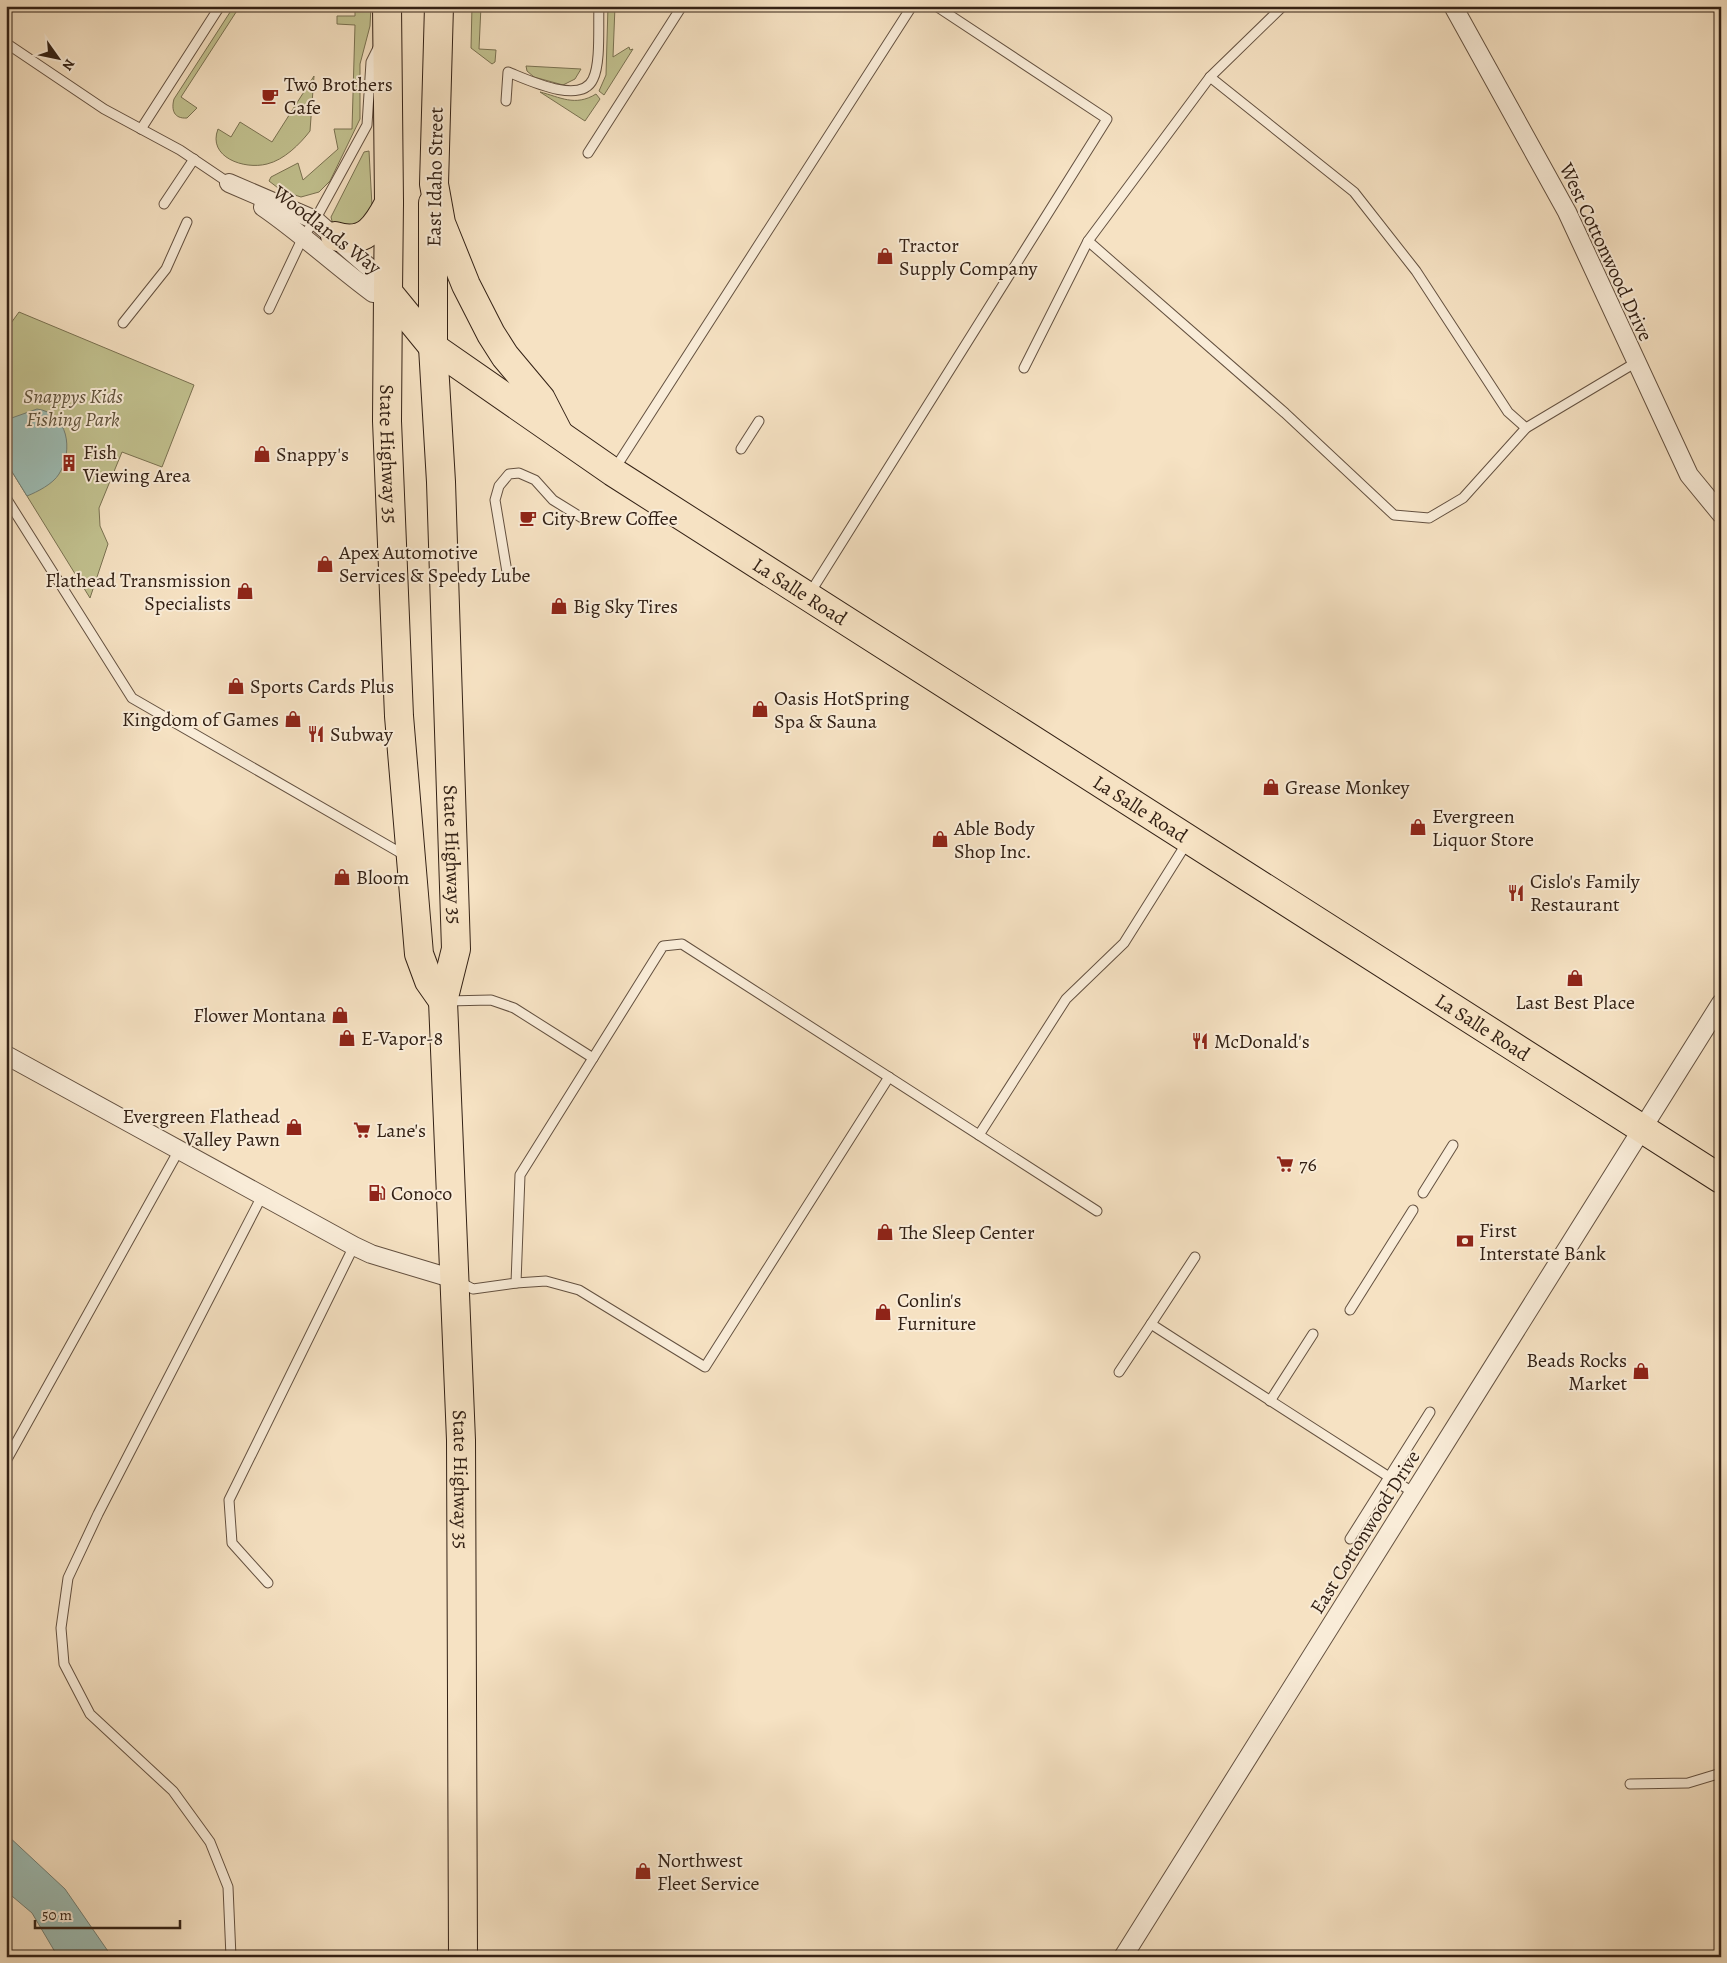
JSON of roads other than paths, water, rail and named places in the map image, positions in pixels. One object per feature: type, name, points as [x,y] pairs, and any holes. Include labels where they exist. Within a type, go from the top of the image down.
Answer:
[{"type":"main road","name":"East Idaho Street","points":[[433,347],[434,174],[439,6]]},
{"type":"main road","points":[[387,18],[388,292]]},
{"type":"main road","points":[[434,174],[436,199],[441,223],[476,306],[505,356],[541,400],[562,438]]},
{"type":"main road","points":[[326,228],[346,240],[358,239],[373,228],[389,203]]},
{"type":"main road","name":"La Salle Road","points":[[388,292],[433,347],[613,472],[1721,1179]]},
{"type":"main road","name":"State Highway 35","points":[[388,292],[387,421],[398,697],[419,954],[429,981],[443,1001]]},
{"type":"main road","name":"State Highway 35","points":[[433,347],[441,482],[456,949],[443,1001],[462,1484],[463,1957]]},
{"type":"street","name":"West Cottonwood Drive","points":[[1453,6],[1567,212],[1635,363],[1689,475],[1721,514]]},
{"type":"street","name":"Woodlands Way","points":[[229,183],[326,228],[372,270],[388,292]]},
{"type":"street","name":"Woodlands Way","points":[[229,183],[303,236],[336,266],[373,293],[388,292]]},
{"type":"street","points":[[1641,1128],[1721,1003]]},
{"type":"street","points":[[6,1055],[354,1246],[371,1254],[454,1280]]},
{"type":"street","name":"East Cottonwood Drive","points":[[1123,1957],[1582,1226],[1641,1128]]},
{"type":"lane","points":[[141,130],[220,6]]},
{"type":"lane","points":[[506,101],[508,72],[561,90],[582,89],[590,85],[596,70],[599,6]]},
{"type":"lane","points":[[588,153],[682,6]]},
{"type":"lane","points":[[613,472],[912,6]]},
{"type":"lane","points":[[807,597],[1107,119],[936,6]]},
{"type":"lane","points":[[1024,368],[1088,242],[1210,77],[1284,6]]},
{"type":"lane","points":[[268,309],[303,236],[326,228],[367,125],[371,62],[387,18]]},
{"type":"lane","name":"Woodlands Way","points":[[6,43],[104,109],[194,159],[229,183]]},
{"type":"lane","points":[[1210,77],[1354,192],[1416,271],[1508,412],[1526,428]]},
{"type":"lane","points":[[164,204],[194,159]]},
{"type":"lane","points":[[123,323],[166,269],[187,222]]},
{"type":"lane","points":[[1088,242],[1285,413],[1394,515],[1429,518],[1463,498],[1526,428],[1635,363]]},
{"type":"lane","points":[[741,449],[759,421]]},
{"type":"lane","points":[[507,572],[495,500],[499,486],[509,474],[519,473],[535,480],[553,500],[587,521]]},
{"type":"lane","points":[[6,498],[132,698],[411,858]]},
{"type":"lane","points":[[979,1135],[1066,999],[1124,943],[1189,839]]},
{"type":"lane","points":[[516,1283],[520,1175],[663,946],[682,944],[1098,1211]]},
{"type":"lane","points":[[443,1001],[491,1000],[514,1008],[593,1058]]},
{"type":"lane","points":[[454,1280],[473,1290],[516,1283],[546,1282],[579,1290],[706,1367],[889,1077]]},
{"type":"lane","points":[[1423,1194],[1453,1145]]},
{"type":"lane","points":[[6,1461],[179,1150]]},
{"type":"lane","points":[[231,1957],[228,1888],[210,1842],[173,1791],[90,1714],[64,1664],[61,1628],[68,1578],[262,1196]]},
{"type":"lane","points":[[1350,1310],[1413,1210]]},
{"type":"lane","points":[[268,1583],[232,1543],[229,1500],[354,1246]]},
{"type":"lane","points":[[1119,1372],[1195,1257]]},
{"type":"lane","points":[[1150,1324],[1414,1494]]},
{"type":"lane","points":[[1270,1401],[1312,1334]]},
{"type":"lane","points":[[1350,1539],[1430,1412]]},
{"type":"lane","points":[[1630,1784],[1688,1783],[1721,1773]]},
{"type":"water","points":[[37,409],[56,417],[62,425],[67,444],[66,454],[64,464],[56,478],[27,496],[6,462],[6,420]]},
{"type":"water","points":[[6,1834],[65,1889],[112,1957],[58,1957],[32,1913],[6,1891]]},
{"type":"place","name":"Two Brothers Cafe","points":[[270,96]]},
{"type":"place","name":"Tractor Supply Company","points":[[885,256]]},
{"type":"place","name":"Snappy's","points":[[262,454]]},
{"type":"place","name":"Fish Viewing Area","points":[[69,463]]},
{"type":"place","name":"City Brew Coffee","points":[[528,518]]},
{"type":"place","name":"Apex Automotive Services & Speedy Lube","points":[[325,564]]},
{"type":"place","name":"Flathead Transmission Specialists","points":[[245,591]]},
{"type":"place","name":"Big Sky Tires","points":[[559,606]]},
{"type":"place","name":"Sports Cards Plus","points":[[236,686]]},
{"type":"place","name":"Oasis HotSpring Spa & Sauna","points":[[760,709]]},
{"type":"place","name":"Kingdom of Games","points":[[293,719]]},
{"type":"place","name":"Subway","points":[[316,734]]},
{"type":"place","name":"Grease Monkey","points":[[1271,787]]},
{"type":"place","name":"Evergreen Liquor Store","points":[[1418,827]]},
{"type":"place","name":"Able Body Shop Inc.","points":[[940,839]]},
{"type":"place","name":"Bloom","points":[[342,877]]},
{"type":"place","name":"Cislo's Family Restaurant","points":[[1516,893]]},
{"type":"place","name":"Last Best Place","points":[[1575,978]]},
{"type":"place","name":"Flower Montana","points":[[340,1015]]},
{"type":"place","name":"E-Vapor-8","points":[[347,1038]]},
{"type":"place","name":"McDonald's","points":[[1200,1041]]},
{"type":"place","name":"Evergreen Flathead Valley Pawn","points":[[294,1127]]},
{"type":"place","name":"Lane's","points":[[362,1130]]},
{"type":"place","name":"76","points":[[1285,1164]]},
{"type":"place","name":"Conoco","points":[[377,1193]]},
{"type":"place","name":"The Sleep Center","points":[[885,1232]]},
{"type":"place","name":"First Interstate Bank","points":[[1465,1241]]},
{"type":"place","name":"Conlin's Furniture","points":[[883,1312]]},
{"type":"place","name":"Beads Rocks Market","points":[[1641,1371]]},
{"type":"place","name":"Northwest Fleet Service","points":[[643,1871]]},
{"type":"park label","name":"Snappys Kids Fishing Park","points":[[73,408]]}]
